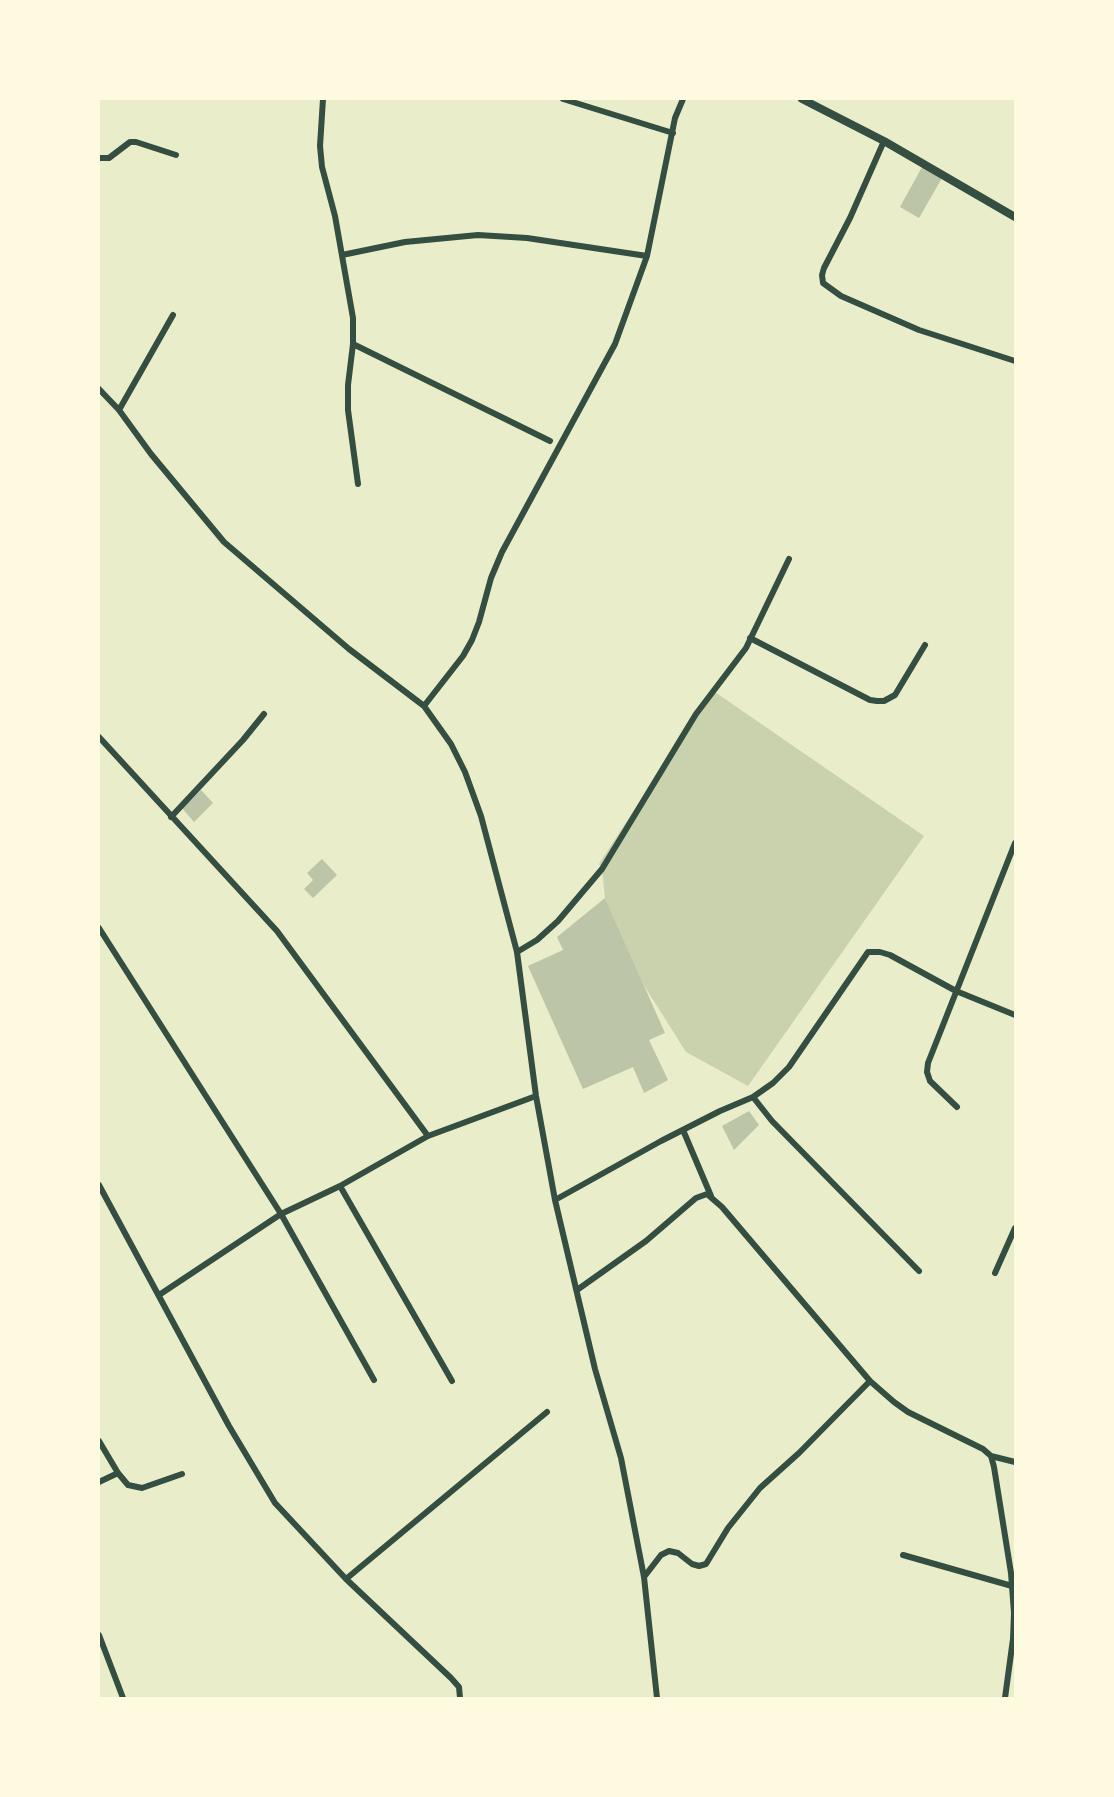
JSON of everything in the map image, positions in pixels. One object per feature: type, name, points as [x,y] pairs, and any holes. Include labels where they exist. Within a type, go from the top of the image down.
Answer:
[{"type":"street","points":[[323,99],[320,146],[322,167],[336,216],[353,318],[348,410],[358,484]]},
{"type":"street","points":[[563,99],[673,133]]},
{"type":"street","points":[[424,706],[463,656],[472,640],[491,578],[502,552],[615,345],[647,256],[673,133],[683,99]]},
{"type":"street","points":[[802,99],[884,141],[1015,218]]},
{"type":"street","points":[[884,141],[850,218],[824,268],[823,282],[841,296],[919,330],[1015,361]]},
{"type":"street","points":[[99,158],[109,158],[130,142],[176,155]]},
{"type":"street","points":[[342,255],[405,242],[478,235],[527,238],[647,256]]},
{"type":"street","points":[[119,410],[173,315]]},
{"type":"street","points":[[353,344],[550,441]]},
{"type":"street","points":[[99,389],[119,410],[151,454],[224,542],[349,649],[424,706],[451,744],[465,772],[482,816],[517,952],[536,1096],[555,1200],[595,1369],[621,1458],[644,1577],[657,1698]]},
{"type":"street","points":[[517,952],[537,940],[558,921],[602,869],[696,714],[746,648],[789,559]]},
{"type":"street","points":[[750,638],[870,700],[877,701],[884,701],[896,695],[925,645]]},
{"type":"street","points":[[171,817],[243,740],[264,714]]},
{"type":"street","points":[[99,737],[277,931],[428,1136]]},
{"type":"street","points":[[957,1107],[930,1081],[927,1072],[928,1063],[1015,843]]},
{"type":"street","points":[[99,928],[281,1214],[374,1380]]},
{"type":"street","points":[[555,1200],[683,1130],[753,1097],[773,1083],[789,1067],[868,952],[874,951],[890,955],[956,991],[1015,1015]]},
{"type":"street","points":[[159,1295],[281,1214],[340,1185],[428,1136],[536,1096]]},
{"type":"street","points":[[753,1097],[772,1121],[919,1271]]},
{"type":"street","points":[[683,1130],[711,1196],[870,1381],[908,1412],[983,1449],[991,1456],[1015,1462]]},
{"type":"street","points":[[99,1185],[229,1426],[275,1503],[345,1579],[451,1678],[459,1687],[460,1698]]},
{"type":"street","points":[[340,1185],[452,1381]]},
{"type":"street","points":[[577,1290],[646,1241],[696,1198],[703,1194],[711,1196]]},
{"type":"street","points":[[995,1273],[1015,1228]]},
{"type":"street","points":[[644,1577],[661,1555],[669,1551],[678,1553],[692,1564],[699,1566],[706,1563],[728,1528],[760,1488],[799,1453],[870,1381]]},
{"type":"street","points":[[345,1579],[547,1412]]},
{"type":"street","points":[[99,1442],[128,1485],[142,1488],[182,1474]]},
{"type":"street","points":[[991,1456],[1012,1586],[1013,1639],[1005,1698]]},
{"type":"street","points":[[99,1482],[118,1473]]},
{"type":"street","points":[[903,1555],[1012,1586]]},
{"type":"street","points":[[99,1635],[123,1698]]},
{"type":"green space","points":[[712,690],[924,836],[748,1086],[686,1052],[643,984],[605,898],[602,869],[599,864]]},
{"type":"building","points":[[922,167],[942,178],[919,218],[900,207]]},
{"type":"building","points":[[201,790],[213,803],[194,822],[182,808]]},
{"type":"building","points":[[322,859],[337,875],[313,898],[304,889],[313,880],[307,873]]},
{"type":"building","points":[[605,898],[665,1033],[649,1040],[668,1080],[644,1093],[633,1067],[583,1089],[528,966],[563,950],[557,937]]},
{"type":"building","points":[[749,1111],[759,1125],[734,1150],[722,1126]]}]
